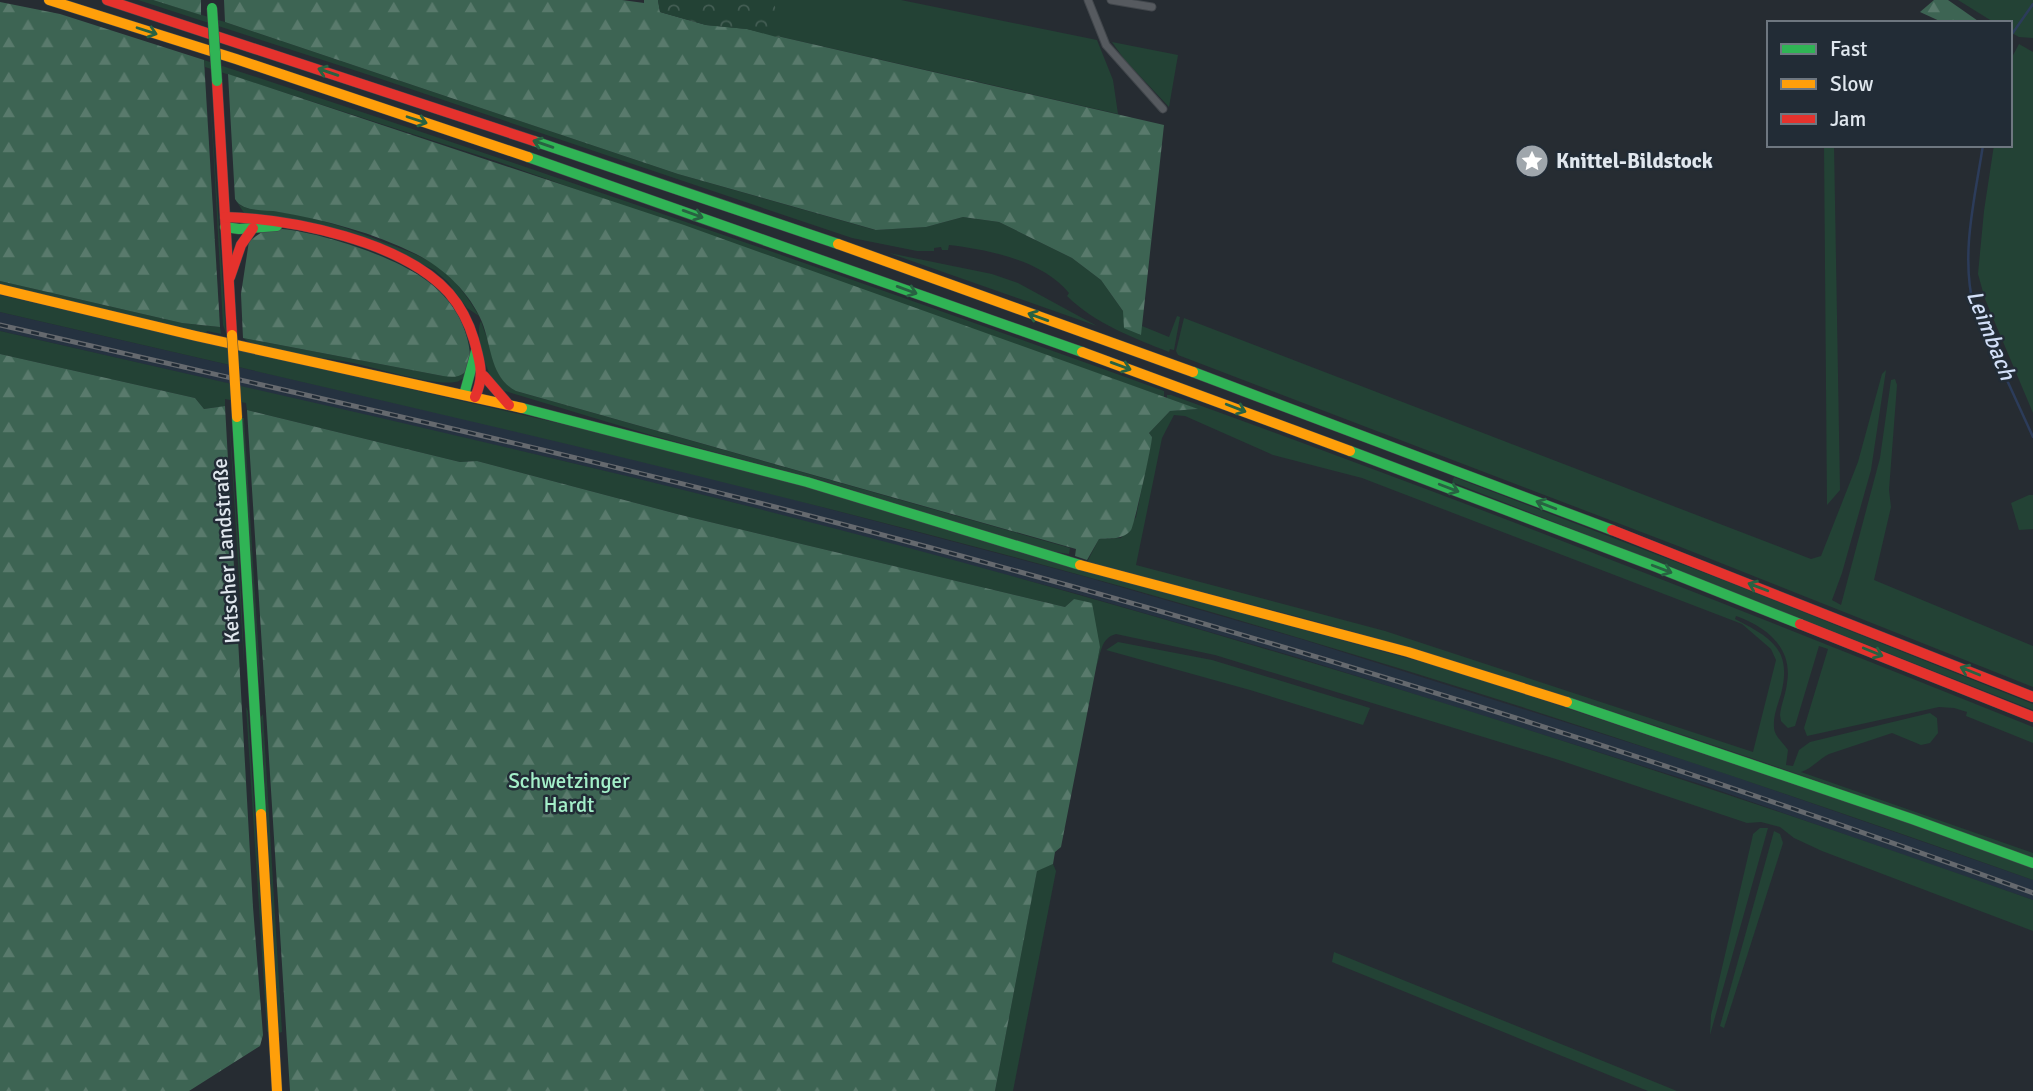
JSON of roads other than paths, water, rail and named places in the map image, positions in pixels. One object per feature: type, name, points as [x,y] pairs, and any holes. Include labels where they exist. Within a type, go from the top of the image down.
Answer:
[{"type":"main road","points":[[49,0],[236,59],[628,191],[1169,383],[1654,566],[2033,717]]},
{"type":"main road","points":[[107,0],[831,242],[1172,365],[1663,550],[2033,697]]},
{"type":"main road","name":"Ketscher Landstraße","points":[[212,4],[277,1091]]},
{"type":"main road","points":[[225,222],[264,219],[338,235],[423,271],[455,301],[471,333],[484,376],[509,405]]},
{"type":"main road","points":[[225,222],[239,229],[289,224]]},
{"type":"main road","points":[[228,281],[241,245],[253,228]]},
{"type":"main road","points":[[0,289],[188,334],[509,405],[757,468],[1059,559],[1443,663],[1886,810],[2033,863]]},
{"type":"main road","points":[[469,396],[476,351]]},
{"type":"main road","points":[[469,396],[484,376]]},
{"type":"street","points":[[1111,0],[1152,7]]},
{"type":"street","points":[[1091,1],[1106,45],[1163,108]]},
{"type":"waterway","name":"Leimbach","points":[[2012,34],[2033,4]]},
{"type":"waterway","name":"Leimbach","points":[[1983,147],[1970,227],[1970,288],[1974,308],[2033,437]]},
{"type":"railway","points":[[0,325],[683,484],[1051,581],[1475,705],[1755,796],[2033,893]]},
{"type":"place","name":"Knittel-Bildstock","points":[[1532,161]]},
{"type":"park label","name":"Schwetzinger Hardt","points":[[569,793]]}]
